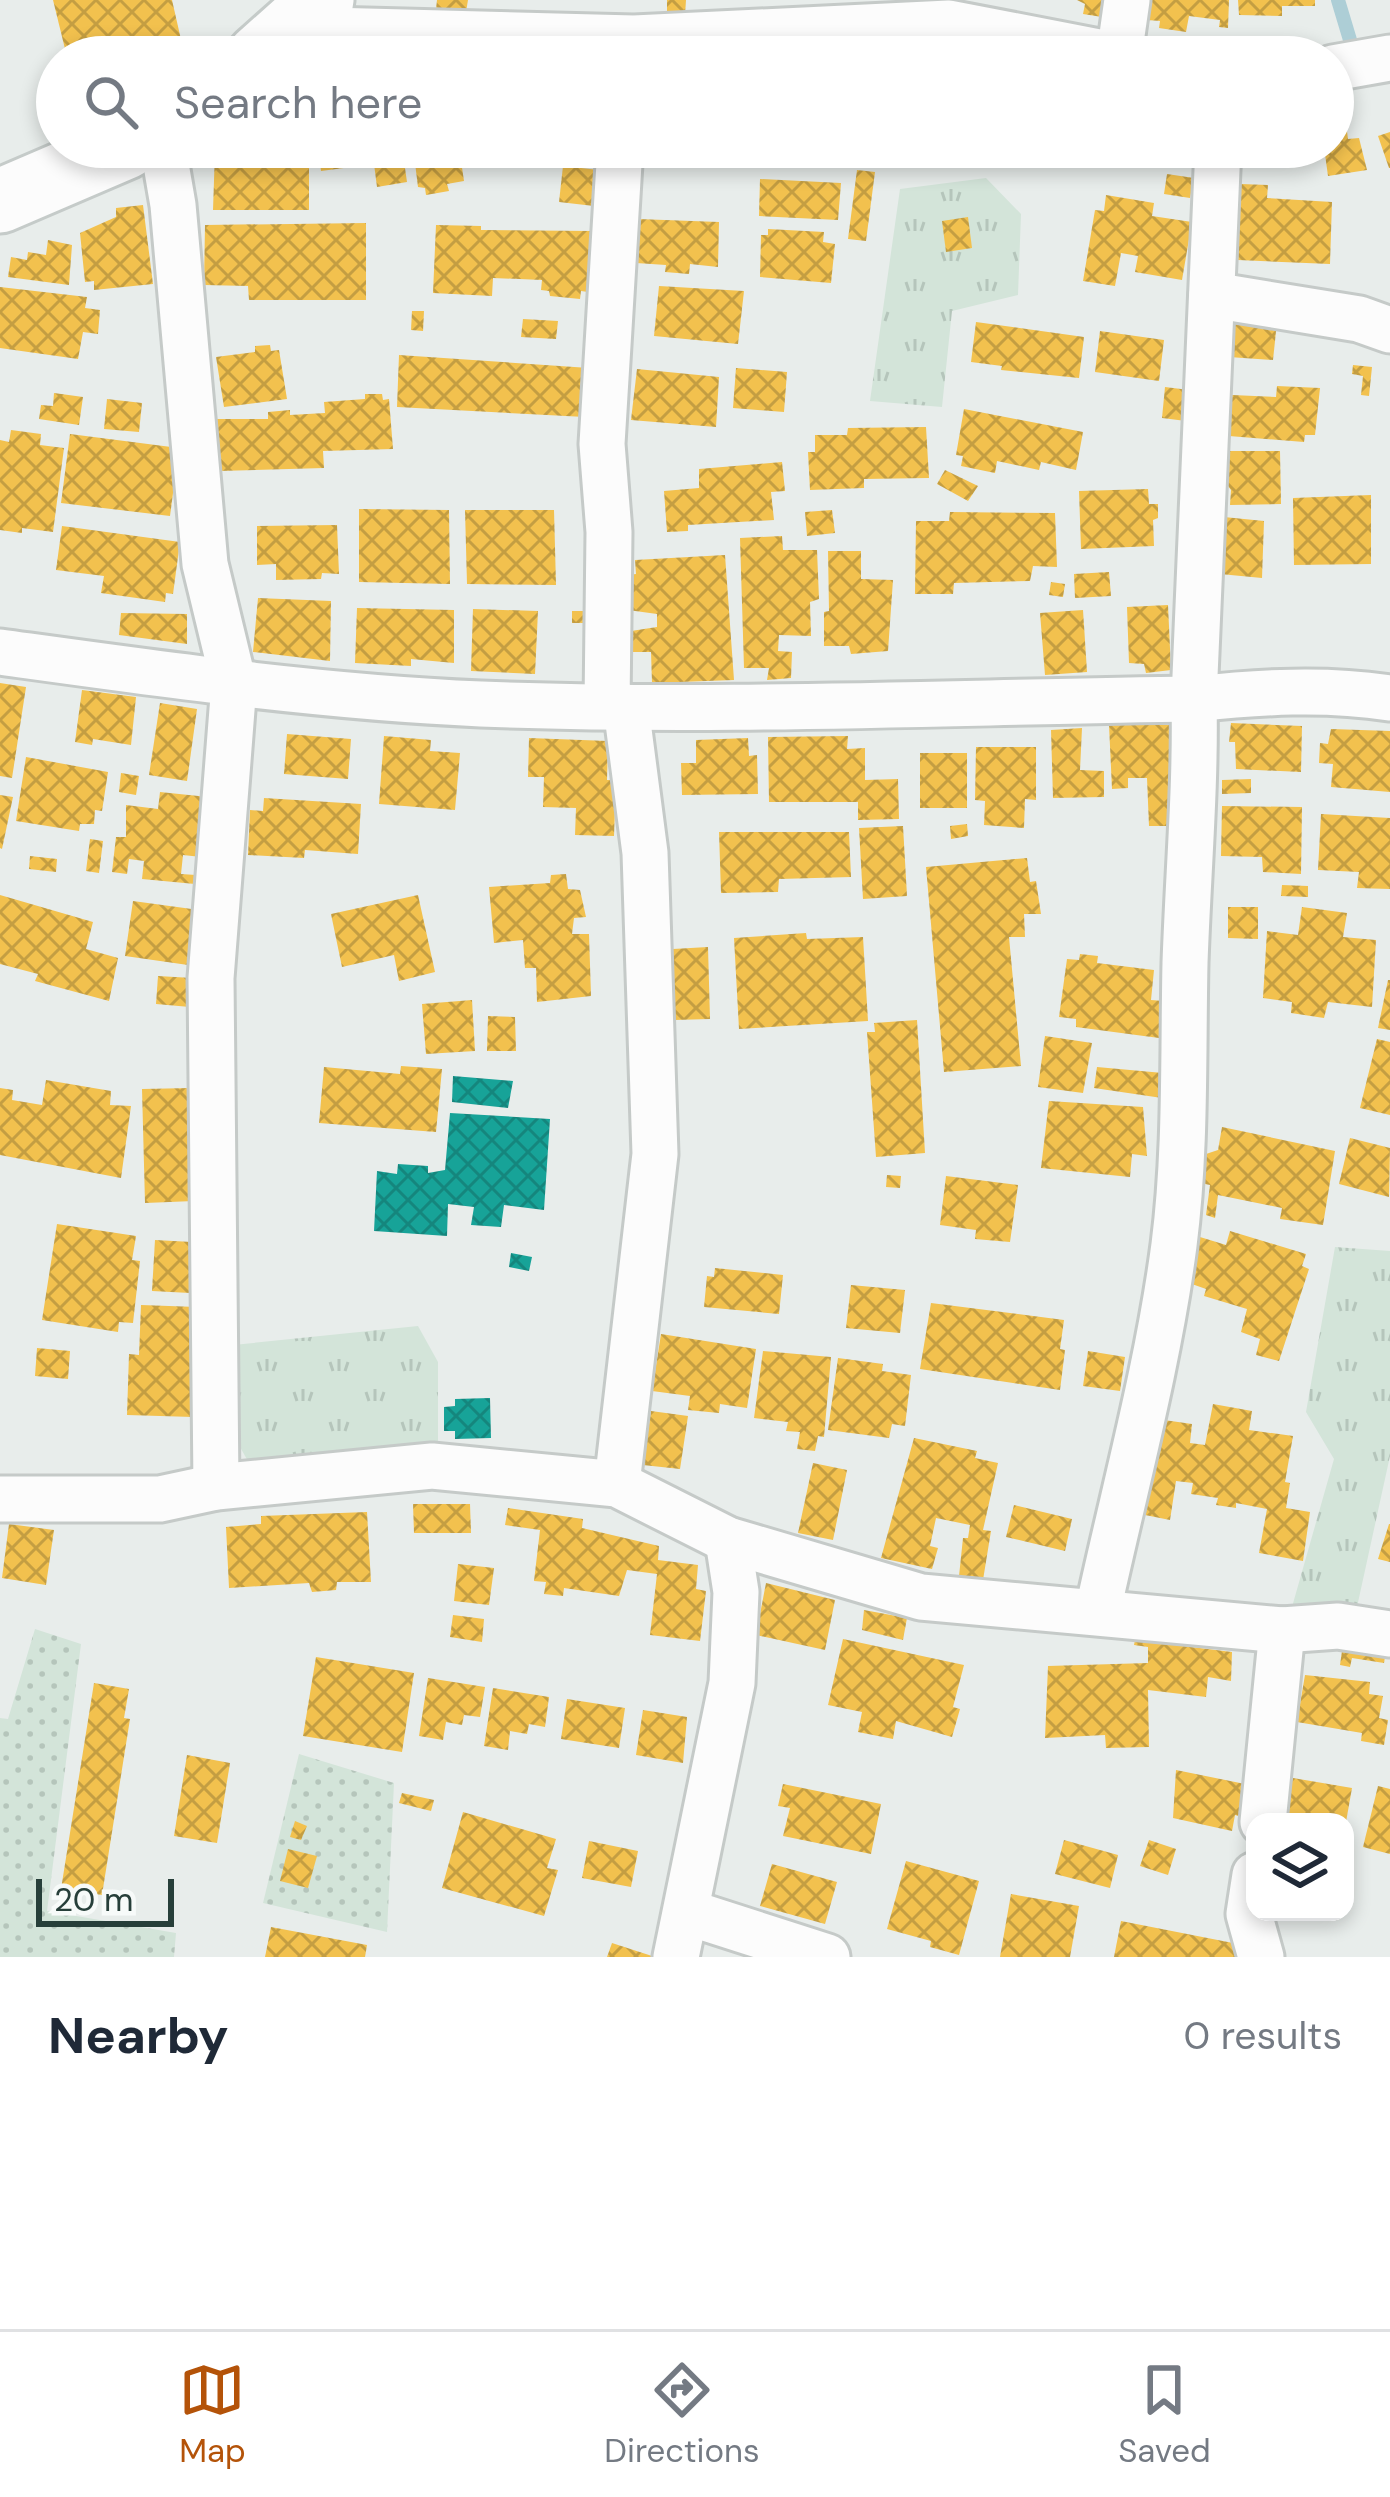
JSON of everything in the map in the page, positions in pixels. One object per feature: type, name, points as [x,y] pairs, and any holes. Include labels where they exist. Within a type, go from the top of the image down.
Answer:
[{"type":"street","points":[[1123,36],[1126,0]]},
{"type":"street","points":[[290,29],[621,33],[949,23],[1017,36]]},
{"type":"street","points":[[1354,64],[1390,58]]},
{"type":"street","points":[[0,201],[77,168]]},
{"type":"street","points":[[167,168],[205,564],[234,684],[211,978],[216,1487]]},
{"type":"street","points":[[617,1484],[655,1154],[645,853],[617,707],[602,444],[619,168]]},
{"type":"street","points":[[1098,1610],[1166,1290],[1181,1178],[1196,784],[1193,699],[1217,168]]},
{"type":"street","points":[[1212,295],[1359,319],[1390,330]]},
{"type":"street","points":[[0,652],[234,684],[478,704],[617,707],[1193,699],[1268,691],[1348,691],[1390,698]]},
{"type":"street","points":[[0,1499],[160,1499],[216,1487],[432,1466],[617,1484],[728,1540],[921,1597],[1282,1630],[1338,1626],[1390,1634]]},
{"type":"street","points":[[676,1957],[732,1683],[736,1592],[728,1540]]},
{"type":"street","points":[[1264,1813],[1282,1630]]},
{"type":"street","points":[[687,1912],[827,1957]]},
{"type":"street","points":[[1251,1921],[1261,1957]]},
{"type":"green space","points":[[986,178],[1021,214],[1018,295],[952,311],[942,407],[870,401],[900,189]]},
{"type":"green space","points":[[1335,1247],[1390,1251],[1390,1456],[1357,1607],[1290,1614],[1334,1459],[1306,1412]]},
{"type":"green space","points":[[418,1326],[438,1362],[438,1448],[249,1463],[231,1431],[233,1345]]},
{"type":"green space","points":[[35,1629],[81,1644],[47,1911],[176,1933],[174,1957],[0,1957],[0,1718],[8,1719]]},
{"type":"green space","points":[[299,1754],[394,1783],[387,1932],[263,1903]]},
{"type":"building: Homes","points":[[53,0],[172,0],[180,36],[62,36]]},
{"type":"building: Homes","points":[[437,0],[468,0],[466,12],[436,9]]},
{"type":"building: Homes","points":[[667,0],[686,0],[685,15],[667,14]]},
{"type":"building: Homes","points":[[1077,0],[1104,0],[1102,17],[1083,14],[1085,4]]},
{"type":"building: Homes","points":[[1150,0],[1229,0],[1228,28],[1219,27],[1220,20],[1189,16],[1186,32],[1159,28],[1160,21],[1147,20]]},
{"type":"building: Homes","points":[[1238,0],[1315,0],[1315,6],[1282,6],[1282,16],[1239,15]]},
{"type":"building: Homes","points":[[1390,132],[1390,168],[1389,168],[1378,136]]},
{"type":"building: Homes","points":[[1354,138],[1359,138],[1367,170],[1328,176],[1327,168],[1354,168]]},
{"type":"building: Homes","points":[[214,168],[309,168],[309,210],[213,210]]},
{"type":"building: Homes","points":[[375,168],[405,168],[407,182],[377,187]]},
{"type":"building: Homes","points":[[416,168],[462,168],[464,181],[447,184],[449,191],[426,195],[425,188],[418,187]]},
{"type":"building: Homes","points":[[563,168],[599,170],[594,206],[559,202]]},
{"type":"building: Homes","points":[[857,170],[875,172],[866,241],[848,239]]},
{"type":"building: Homes","points":[[1167,174],[1194,178],[1190,198],[1164,194]]},
{"type":"building: Homes","points":[[760,179],[841,183],[838,220],[759,216]]},
{"type":"building: Homes","points":[[1241,184],[1268,185],[1267,198],[1332,202],[1330,264],[1238,260]]},
{"type":"building: Homes","points":[[1106,195],[1154,203],[1152,216],[1192,222],[1182,280],[1135,272],[1138,256],[1121,253],[1115,286],[1083,281],[1095,210],[1104,211]]},
{"type":"building: Homes","points":[[143,205],[153,284],[94,290],[94,281],[85,282],[80,233],[116,217],[116,208]]},
{"type":"building: Homes","points":[[968,217],[972,248],[946,252],[942,221]]},
{"type":"building: Homes","points":[[638,219],[719,222],[718,267],[690,264],[689,274],[665,272],[666,265],[636,263]]},
{"type":"building: Homes","points":[[366,223],[366,300],[249,300],[248,286],[204,285],[205,225]]},
{"type":"building: Homes","points":[[436,225],[592,231],[588,292],[581,291],[580,299],[550,296],[549,291],[541,290],[542,280],[493,278],[492,296],[433,293]]},
{"type":"building: Homes","points":[[768,229],[824,232],[823,242],[835,244],[831,283],[760,277],[761,235],[768,235]]},
{"type":"building: Homes","points":[[48,240],[72,245],[69,285],[8,277],[11,257],[27,260],[28,252],[46,255]]},
{"type":"building: Homes","points":[[659,286],[744,291],[738,344],[654,336]]},
{"type":"building: Homes","points":[[0,287],[87,297],[85,308],[100,310],[98,334],[83,332],[78,359],[0,348]]},
{"type":"building: Homes","points":[[412,311],[424,311],[423,331],[411,330]]},
{"type":"building: Homes","points":[[523,319],[558,321],[556,339],[521,337]]},
{"type":"building: Homes","points":[[1231,320],[1277,322],[1273,360],[1229,357]]},
{"type":"building: Homes","points":[[976,322],[1084,337],[1079,378],[971,362]]},
{"type":"building: Homes","points":[[1100,331],[1164,340],[1159,381],[1095,372]]},
{"type":"building: Homes","points":[[270,345],[271,351],[279,350],[287,399],[224,407],[216,357]]},
{"type":"building: Homes","points":[[399,355],[589,368],[585,417],[397,407]]},
{"type":"building: Homes","points":[[1353,365],[1372,367],[1369,396],[1361,395],[1363,376],[1352,374]]},
{"type":"building: Homes","points":[[736,368],[787,372],[784,412],[733,408]]},
{"type":"building: Homes","points":[[637,369],[719,377],[716,427],[631,420]]},
{"type":"building: Homes","points":[[1277,386],[1320,388],[1315,435],[1305,435],[1304,442],[1229,436],[1232,395],[1276,397]]},
{"type":"building: Homes","points":[[1165,387],[1189,390],[1186,421],[1162,418]]},
{"type":"building: Homes","points":[[54,393],[83,397],[79,425],[39,419],[41,405],[53,406]]},
{"type":"building: Homes","points":[[365,394],[389,399],[393,449],[323,451],[324,468],[219,471],[217,419],[268,419],[268,412],[290,410],[290,415],[325,413],[324,402],[365,399]]},
{"type":"building: Homes","points":[[107,399],[142,403],[139,432],[104,429]]},
{"type":"building: Homes","points":[[964,409],[1083,432],[1076,470],[1041,462],[1039,470],[997,461],[995,473],[961,466],[963,456],[956,455]]},
{"type":"building: Homes","points":[[926,427],[929,478],[864,479],[864,488],[810,490],[808,452],[815,452],[815,435],[847,435],[848,428]]},
{"type":"building: Homes","points":[[11,430],[41,434],[40,445],[64,448],[53,532],[0,530],[0,440],[9,442]]},
{"type":"building: Homes","points":[[70,434],[179,448],[170,516],[61,503]]},
{"type":"building: Homes","points":[[1228,451],[1280,451],[1281,504],[1230,505],[1231,490],[1225,482]]},
{"type":"building: Homes","points":[[782,462],[785,491],[771,492],[774,520],[688,525],[688,531],[667,532],[664,491],[699,488],[699,469]]},
{"type":"building: Homes","points":[[945,470],[978,486],[968,501],[937,484]]},
{"type":"building: Homes","points":[[1148,489],[1149,504],[1158,504],[1154,546],[1081,549],[1079,491]]},
{"type":"building: Homes","points":[[1371,495],[1371,564],[1294,565],[1293,498]]},
{"type":"building: Homes","points":[[359,509],[449,510],[450,584],[359,582]]},
{"type":"building: Homes","points":[[465,510],[554,510],[556,585],[467,584]]},
{"type":"building: Homes","points":[[832,510],[835,533],[807,536],[805,512]]},
{"type":"building: Homes","points":[[950,512],[1055,513],[1057,567],[1033,566],[1030,581],[954,583],[953,594],[915,594],[916,521],[949,521]]},
{"type":"building: Homes","points":[[1224,517],[1264,521],[1262,578],[1220,574]]},
{"type":"building: Homes","points":[[337,525],[339,574],[276,580],[276,564],[257,565],[257,526]]},
{"type":"building: Homes","points":[[62,526],[180,542],[173,594],[166,593],[165,602],[101,593],[104,576],[56,570]]},
{"type":"building: Homes","points":[[782,536],[783,550],[817,550],[819,599],[810,602],[811,636],[779,635],[778,651],[792,652],[791,678],[767,680],[769,668],[744,668],[740,538]]},
{"type":"building: Homes","points":[[828,551],[861,551],[861,579],[893,580],[888,651],[851,654],[849,646],[824,646]]},
{"type":"building: Homes","points":[[725,555],[734,680],[652,683],[651,652],[632,652],[631,631],[657,627],[657,614],[628,610],[627,575],[636,574],[635,560]]},
{"type":"building: Homes","points":[[1109,572],[1111,596],[1075,598],[1074,574]]},
{"type":"building: Homes","points":[[1051,582],[1065,584],[1063,597],[1049,595]]},
{"type":"building: Homes","points":[[258,598],[331,601],[330,661],[253,652]]},
{"type":"building: Homes","points":[[1168,605],[1171,670],[1146,673],[1144,664],[1129,663],[1127,607]]},
{"type":"building: Homes","points":[[357,608],[454,610],[454,663],[411,659],[411,666],[355,663]]},
{"type":"building: Homes","points":[[473,609],[538,611],[535,674],[471,671]]},
{"type":"building: Homes","points":[[1083,610],[1087,672],[1045,675],[1040,613]]},
{"type":"building: Homes","points":[[572,611],[585,611],[585,623],[572,623]]},
{"type":"building: Homes","points":[[121,613],[187,614],[187,644],[119,635]]},
{"type":"building: Homes","points":[[0,683],[26,687],[12,778],[0,776]]},
{"type":"building: Homes","points":[[82,690],[136,697],[131,745],[93,739],[92,745],[75,742]]},
{"type":"building: Homes","points":[[160,703],[197,709],[187,781],[149,775]]},
{"type":"building: Homes","points":[[1231,723],[1302,726],[1301,772],[1236,769],[1235,742],[1229,742]]},
{"type":"building: Homes","points":[[1109,725],[1174,725],[1178,826],[1149,826],[1147,778],[1128,778],[1128,788],[1112,789]]},
{"type":"building: Homes","points":[[1082,728],[1080,770],[1104,771],[1104,797],[1053,798],[1051,730]]},
{"type":"building: Homes","points":[[1331,729],[1390,731],[1390,792],[1331,787],[1333,764],[1319,763],[1320,743],[1328,744]]},
{"type":"building: Homes","points":[[287,734],[351,739],[348,779],[284,774]]},
{"type":"building: Homes","points":[[384,736],[431,740],[430,751],[460,753],[455,810],[379,804]]},
{"type":"building: Homes","points":[[848,736],[847,749],[865,748],[865,780],[898,779],[899,819],[858,820],[858,802],[769,802],[768,737]]},
{"type":"building: Homes","points":[[529,738],[608,741],[607,780],[616,780],[614,836],[575,835],[576,808],[543,807],[544,777],[528,777]]},
{"type":"building: Homes","points":[[748,738],[749,756],[757,755],[758,794],[682,795],[681,763],[696,763],[696,740]]},
{"type":"building: Homes","points":[[976,747],[1036,747],[1036,800],[1025,799],[1024,828],[984,825],[985,801],[975,800]]},
{"type":"building: Homes","points":[[920,753],[967,753],[967,808],[920,808]]},
{"type":"building: Homes","points":[[26,757],[108,772],[102,811],[95,810],[94,824],[80,824],[79,831],[16,821]]},
{"type":"building: Homes","points":[[121,773],[139,776],[136,795],[119,792]]},
{"type":"building: Homes","points":[[1251,779],[1251,793],[1222,794],[1222,780]]},
{"type":"building: Homes","points":[[160,792],[208,797],[201,857],[183,855],[181,874],[196,875],[195,884],[142,879],[144,861],[129,859],[127,874],[112,872],[116,837],[126,837],[126,805],[158,809]]},
{"type":"building: Homes","points":[[0,795],[13,797],[2,849],[0,848]]},
{"type":"building: Homes","points":[[264,798],[361,804],[358,854],[305,850],[304,858],[248,855],[250,810],[263,811]]},
{"type":"building: Homes","points":[[1222,806],[1302,807],[1301,874],[1263,872],[1262,857],[1221,856]]},
{"type":"building: Homes","points":[[1321,814],[1390,818],[1390,889],[1357,888],[1359,872],[1318,870]]},
{"type":"building: Homes","points":[[967,824],[968,836],[951,839],[950,826]]},
{"type":"building: Homes","points":[[903,826],[907,896],[863,899],[859,828]]},
{"type":"building: Homes","points":[[719,832],[849,832],[851,877],[779,879],[778,892],[721,893]]},
{"type":"building: Homes","points":[[90,839],[103,841],[99,873],[86,871]]},
{"type":"building: Homes","points":[[30,856],[57,859],[56,872],[29,869]]},
{"type":"building: Homes","points":[[1027,858],[1041,914],[1024,914],[1025,937],[1009,937],[1021,1066],[944,1072],[926,867]]},
{"type":"building: Homes","points":[[566,874],[568,889],[580,890],[586,917],[574,918],[572,934],[589,934],[591,996],[537,1002],[536,968],[525,968],[523,940],[494,943],[489,887],[550,883],[551,875]]},
{"type":"building: Homes","points":[[1282,885],[1308,886],[1308,897],[1281,896]]},
{"type":"building: Homes","points":[[0,895],[93,922],[86,949],[118,958],[109,1001],[35,981],[38,974],[0,964]]},
{"type":"building: Homes","points":[[418,895],[435,972],[399,981],[394,955],[342,967],[331,914]]},
{"type":"building: Homes","points":[[133,901],[199,910],[195,966],[125,956]]},
{"type":"building: Homes","points":[[1228,907],[1258,907],[1258,939],[1228,938]]},
{"type":"building: Homes","points":[[1302,907],[1347,913],[1343,937],[1376,940],[1372,1007],[1328,1002],[1324,1018],[1291,1013],[1292,1002],[1263,998],[1267,931],[1298,935]]},
{"type":"building: Homes","points":[[806,933],[807,939],[863,937],[868,1021],[739,1029],[734,938]]},
{"type":"building: Homes","points":[[708,947],[710,1019],[675,1020],[673,949]]},
{"type":"building: Homes","points":[[1080,954],[1098,956],[1097,963],[1154,970],[1151,1000],[1164,1001],[1159,1038],[1076,1027],[1076,1019],[1059,1017],[1067,959],[1079,960]]},
{"type":"building: Homes","points":[[158,976],[192,978],[190,1007],[156,1004]]},
{"type":"building: Homes","points":[[1390,980],[1390,1030],[1378,1028]]},
{"type":"building: Homes","points":[[472,1000],[475,1051],[426,1054],[422,1004]]},
{"type":"building: Homes","points":[[488,1016],[515,1017],[516,1051],[487,1051]]},
{"type":"building: Homes","points":[[917,1020],[925,1153],[876,1157],[867,1032],[875,1032],[874,1023]]},
{"type":"building: Homes","points":[[1045,1036],[1092,1043],[1083,1093],[1038,1087]]},
{"type":"building: Homes","points":[[1377,1039],[1390,1042],[1390,1115],[1360,1108]]},
{"type":"building: Homes","points":[[401,1066],[442,1069],[436,1132],[319,1123],[324,1067],[400,1074]]},
{"type":"building: Homes","points":[[1097,1067],[1163,1073],[1162,1098],[1094,1088]]},
{"type":"building: Homes","points":[[46,1080],[111,1091],[110,1105],[131,1106],[121,1178],[0,1155],[0,1088],[13,1090],[12,1100],[42,1105]]},
{"type":"building: Homes","points":[[191,1088],[194,1201],[145,1203],[142,1089]]},
{"type":"building: Homes","points":[[1049,1101],[1143,1107],[1147,1156],[1132,1154],[1130,1177],[1041,1168]]},
{"type":"building: Homes","points":[[1222,1127],[1335,1151],[1323,1225],[1280,1219],[1282,1208],[1218,1195],[1215,1218],[1206,1215],[1210,1185],[1200,1183],[1206,1154],[1218,1150]]},
{"type":"building: Homes","points":[[1350,1138],[1390,1148],[1389,1197],[1339,1184]]},
{"type":"building: Homes","points":[[887,1175],[901,1176],[900,1188],[886,1187]]},
{"type":"building: Homes","points":[[946,1176],[1018,1185],[1010,1242],[975,1239],[976,1230],[940,1225]]},
{"type":"building: Homes","points":[[57,1224],[136,1236],[132,1260],[140,1261],[133,1323],[119,1322],[118,1332],[42,1320]]},
{"type":"building: Homes","points":[[1230,1231],[1306,1254],[1302,1266],[1309,1269],[1279,1361],[1256,1355],[1260,1339],[1241,1332],[1247,1309],[1204,1296],[1206,1289],[1189,1283],[1200,1237],[1226,1245]]},
{"type":"building: Homes","points":[[155,1240],[192,1242],[190,1293],[152,1291]]},
{"type":"building: Homes","points":[[715,1268],[783,1275],[779,1314],[704,1307],[707,1276],[714,1277]]},
{"type":"building: Homes","points":[[851,1285],[905,1290],[900,1333],[846,1328]]},
{"type":"building: Homes","points":[[931,1303],[1064,1320],[1060,1390],[920,1369]]},
{"type":"building: Homes","points":[[141,1305],[197,1307],[193,1417],[127,1415],[129,1354],[139,1355]]},
{"type":"building: Homes","points":[[661,1334],[756,1349],[747,1408],[720,1404],[719,1413],[688,1410],[690,1396],[652,1391]]},
{"type":"building: Homes","points":[[37,1348],[70,1351],[68,1379],[35,1376]]},
{"type":"building: Homes","points":[[763,1351],[831,1357],[824,1437],[818,1436],[815,1451],[797,1449],[800,1432],[786,1431],[788,1422],[754,1418]]},
{"type":"building: Homes","points":[[1088,1351],[1125,1357],[1120,1391],[1083,1386]]},
{"type":"building: Homes","points":[[838,1358],[883,1364],[882,1371],[911,1375],[905,1426],[892,1424],[889,1438],[828,1430]]},
{"type":"building: Homes","points":[[1213,1404],[1252,1411],[1249,1430],[1293,1436],[1286,1508],[1310,1512],[1303,1561],[1259,1553],[1267,1509],[1216,1505],[1218,1498],[1191,1494],[1193,1483],[1176,1481],[1170,1520],[1140,1514],[1157,1419],[1192,1424],[1190,1443],[1205,1445]]},
{"type":"building: Homes","points":[[651,1411],[688,1416],[680,1469],[643,1465]]},
{"type":"building: Homes","points":[[914,1438],[977,1451],[975,1458],[998,1463],[983,1530],[991,1531],[983,1580],[959,1576],[963,1538],[968,1538],[970,1525],[936,1518],[930,1546],[938,1548],[932,1569],[881,1558]]},
{"type":"building: Homes","points":[[813,1463],[847,1470],[833,1540],[798,1533]]},
{"type":"building: Homes","points":[[413,1504],[470,1504],[471,1533],[414,1533]]},
{"type":"building: Homes","points":[[1014,1505],[1072,1519],[1065,1551],[1006,1537]]},
{"type":"building: Homes","points":[[508,1508],[583,1519],[582,1528],[659,1546],[658,1560],[698,1565],[696,1589],[706,1591],[700,1641],[650,1635],[657,1574],[627,1570],[619,1596],[564,1588],[563,1596],[544,1594],[546,1582],[534,1581],[540,1530],[505,1525]]},
{"type":"building: Homes","points":[[367,1512],[371,1582],[337,1582],[336,1590],[312,1592],[309,1583],[229,1588],[226,1527],[261,1524],[261,1516]]},
{"type":"building: Homes","points":[[9,1524],[54,1530],[46,1585],[2,1578]]},
{"type":"building: Homes","points":[[1390,1524],[1390,1562],[1378,1559]]},
{"type":"building: Homes","points":[[458,1564],[494,1568],[489,1605],[454,1601]]},
{"type":"building: Homes","points":[[766,1583],[835,1600],[825,1650],[756,1635]]},
{"type":"building: Homes","points":[[864,1610],[907,1618],[903,1640],[862,1630]]},
{"type":"building: Homes","points":[[453,1615],[484,1619],[482,1642],[450,1637]]},
{"type":"building: Homes","points":[[843,1639],[964,1665],[953,1707],[960,1709],[952,1737],[896,1721],[893,1739],[858,1732],[862,1712],[828,1705]]},
{"type":"building: Homes","points":[[1135,1640],[1232,1652],[1231,1681],[1208,1677],[1206,1697],[1148,1690],[1149,1747],[1106,1748],[1105,1735],[1045,1738],[1048,1666],[1148,1663],[1148,1647],[1134,1645]]},
{"type":"building: Homes","points":[[1342,1651],[1385,1657],[1384,1663],[1352,1658],[1350,1667],[1340,1665]]},
{"type":"building: Homes","points":[[316,1657],[414,1673],[402,1752],[303,1736]]},
{"type":"building: Homes","points":[[1305,1675],[1370,1682],[1369,1694],[1383,1696],[1379,1718],[1388,1720],[1384,1745],[1361,1741],[1362,1733],[1297,1722]]},
{"type":"building: Homes","points":[[428,1678],[485,1687],[480,1717],[464,1715],[462,1725],[446,1722],[443,1740],[419,1736]]},
{"type":"building: Homes","points":[[94,1683],[129,1689],[124,1718],[130,1719],[102,1895],[61,1889]]},
{"type":"building: Homes","points":[[493,1688],[549,1697],[545,1727],[529,1724],[527,1734],[510,1731],[508,1750],[484,1746]]},
{"type":"building: Homes","points":[[567,1699],[625,1708],[619,1748],[561,1739]]},
{"type":"building: Homes","points":[[643,1710],[687,1717],[683,1763],[636,1755]]},
{"type":"building: Homes","points":[[187,1755],[230,1763],[217,1843],[174,1836]]},
{"type":"building: Homes","points":[[1176,1770],[1245,1784],[1242,1817],[1235,1815],[1232,1831],[1173,1818]]},
{"type":"building: Homes","points":[[1293,1778],[1352,1788],[1348,1813],[1285,1813]]},
{"type":"building: Homes","points":[[783,1784],[881,1804],[871,1854],[783,1836],[790,1808],[778,1806]]},
{"type":"building: Homes","points":[[1378,1786],[1390,1789],[1390,1854],[1363,1847]]},
{"type":"building: Homes","points":[[402,1793],[434,1800],[431,1811],[399,1803]]},
{"type":"building: Homes","points":[[463,1812],[556,1839],[547,1868],[558,1870],[544,1916],[442,1888]]},
{"type":"building: Homes","points":[[295,1821],[307,1826],[301,1840],[290,1837]]},
{"type":"building: Homes","points":[[1064,1840],[1118,1855],[1110,1888],[1055,1874]]},
{"type":"building: Homes","points":[[1149,1840],[1176,1849],[1168,1875],[1140,1866]]},
{"type":"building: Homes","points":[[589,1841],[638,1851],[631,1887],[582,1878]]},
{"type":"building: Homes","points":[[288,1849],[317,1856],[308,1888],[280,1881]]},
{"type":"building: Homes","points":[[906,1861],[979,1881],[959,1955],[930,1947],[931,1941],[887,1929]]},
{"type":"building: Homes","points":[[772,1864],[837,1882],[825,1924],[760,1906]]},
{"type":"building: Homes","points":[[1011,1894],[1079,1906],[1070,1957],[1000,1957]]},
{"type":"building: Homes","points":[[1121,1921],[1238,1944],[1235,1957],[1114,1957]]},
{"type":"building: Homes","points":[[271,1927],[367,1945],[365,1957],[265,1957]]},
{"type":"building: Homes","points":[[612,1943],[652,1956],[607,1957]]},
{"type":"building: Public","points":[[453,1076],[513,1081],[508,1108],[452,1102]]},
{"type":"building: Public","points":[[450,1113],[550,1119],[544,1210],[504,1205],[501,1227],[471,1225],[474,1207],[448,1204],[447,1236],[374,1231],[377,1171],[397,1174],[398,1164],[428,1166],[428,1173],[445,1170]]},
{"type":"building: Public","points":[[511,1253],[532,1257],[529,1271],[509,1267]]},
{"type":"building: Public","points":[[490,1398],[491,1438],[455,1439],[455,1431],[444,1431],[444,1407],[455,1406],[455,1399]]},
{"type":"waterway","points":[[1338,0],[1349,36]]}]
